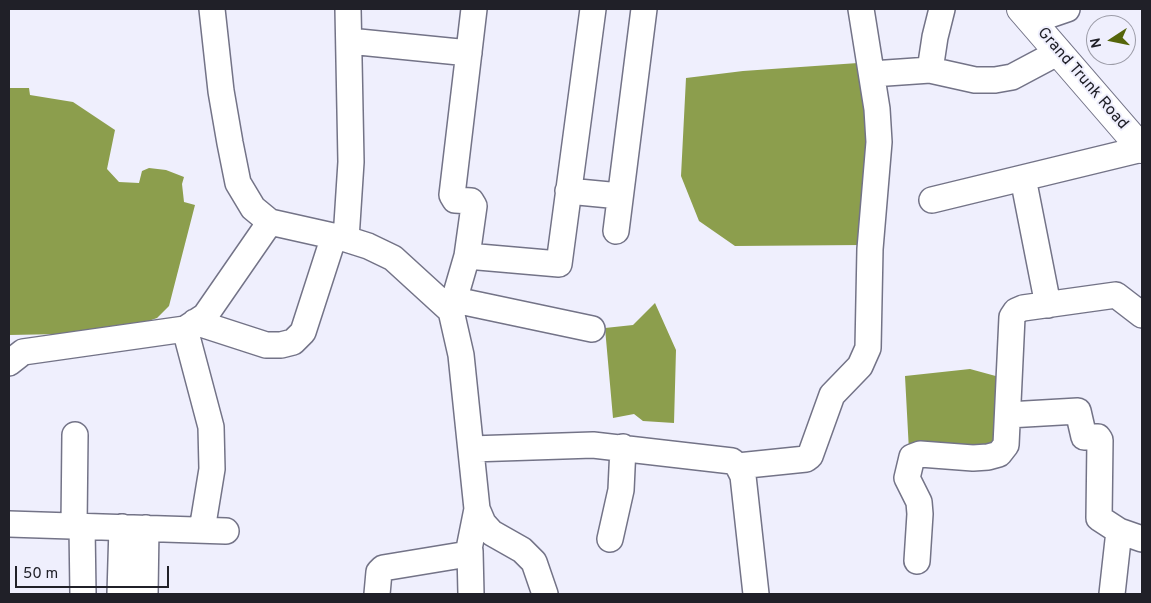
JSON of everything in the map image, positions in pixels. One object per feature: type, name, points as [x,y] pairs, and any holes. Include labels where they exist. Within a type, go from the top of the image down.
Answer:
[{"type":"main road","name":"Grand Trunk Road","points":[[1027,15],[1142,149]]},
{"type":"street","points":[[212,9],[221,91],[238,183],[253,208],[270,222],[368,246],[393,258],[453,306],[592,329]]},
{"type":"street","points":[[190,325],[266,345],[281,345],[292,342],[303,332],[340,238],[350,162],[348,9]]},
{"type":"street","points":[[471,594],[470,551],[477,509],[461,355],[453,306],[467,256],[474,203],[455,200],[452,195],[474,9]]},
{"type":"street","points":[[467,256],[557,265],[560,262],[593,9]]},
{"type":"street","points":[[616,231],[644,9]]},
{"type":"street","points":[[738,466],[806,459],[810,456],[832,395],[860,366],[868,348],[870,249],[879,142],[872,74],[861,9]]},
{"type":"street","points":[[930,70],[942,9]]},
{"type":"street","points":[[1027,15],[1067,9]]},
{"type":"street","points":[[349,41],[469,53]]},
{"type":"street","points":[[872,74],[930,70],[975,80],[995,80],[1021,73],[1059,52]]},
{"type":"street","points":[[932,200],[1142,149]]},
{"type":"street","points":[[1023,178],[1048,305]]},
{"type":"street","points":[[568,191],[620,196]]},
{"type":"street","points":[[9,362],[23,352],[190,325],[205,316],[270,222]]},
{"type":"street","points":[[917,561],[920,514],[918,502],[907,478],[912,458],[920,454],[973,458],[998,454],[1006,445],[1012,317],[1016,311],[1023,308],[1116,295],[1142,315]]},
{"type":"street","points":[[9,524],[214,530],[211,427],[190,325]]},
{"type":"street","points":[[1008,415],[1078,411],[1084,437],[1098,437],[1100,440],[1097,514],[1101,521],[1119,531],[1142,539]]},
{"type":"street","points":[[75,435],[78,526],[83,594]]},
{"type":"street","points":[[471,449],[593,445],[732,461],[738,466],[743,476],[756,594]]},
{"type":"street","points":[[610,540],[621,490],[622,447]]},
{"type":"street","points":[[477,509],[492,533],[522,550],[534,562],[545,594]]},
{"type":"street","points":[[120,594],[122,528]]},
{"type":"street","points":[[145,594],[146,528]]},
{"type":"street","points":[[1112,594],[1119,531]]},
{"type":"street","points":[[377,594],[378,572],[383,568],[464,556],[470,551]]},
{"type":"shaded area","points":[[858,63],[876,132],[862,245],[735,246],[699,221],[681,176],[686,78],[743,71]]},
{"type":"shaded area","points":[[9,88],[29,88],[30,95],[73,102],[115,130],[107,169],[119,182],[139,183],[142,171],[149,168],[166,170],[184,177],[182,184],[184,202],[195,205],[169,306],[157,318],[114,333],[9,335]]},
{"type":"shaded area","points":[[655,303],[676,350],[674,423],[643,421],[634,414],[613,418],[605,328],[633,325]]},
{"type":"shaded area","points":[[970,369],[1003,378],[993,447],[909,451],[905,376]]}]
